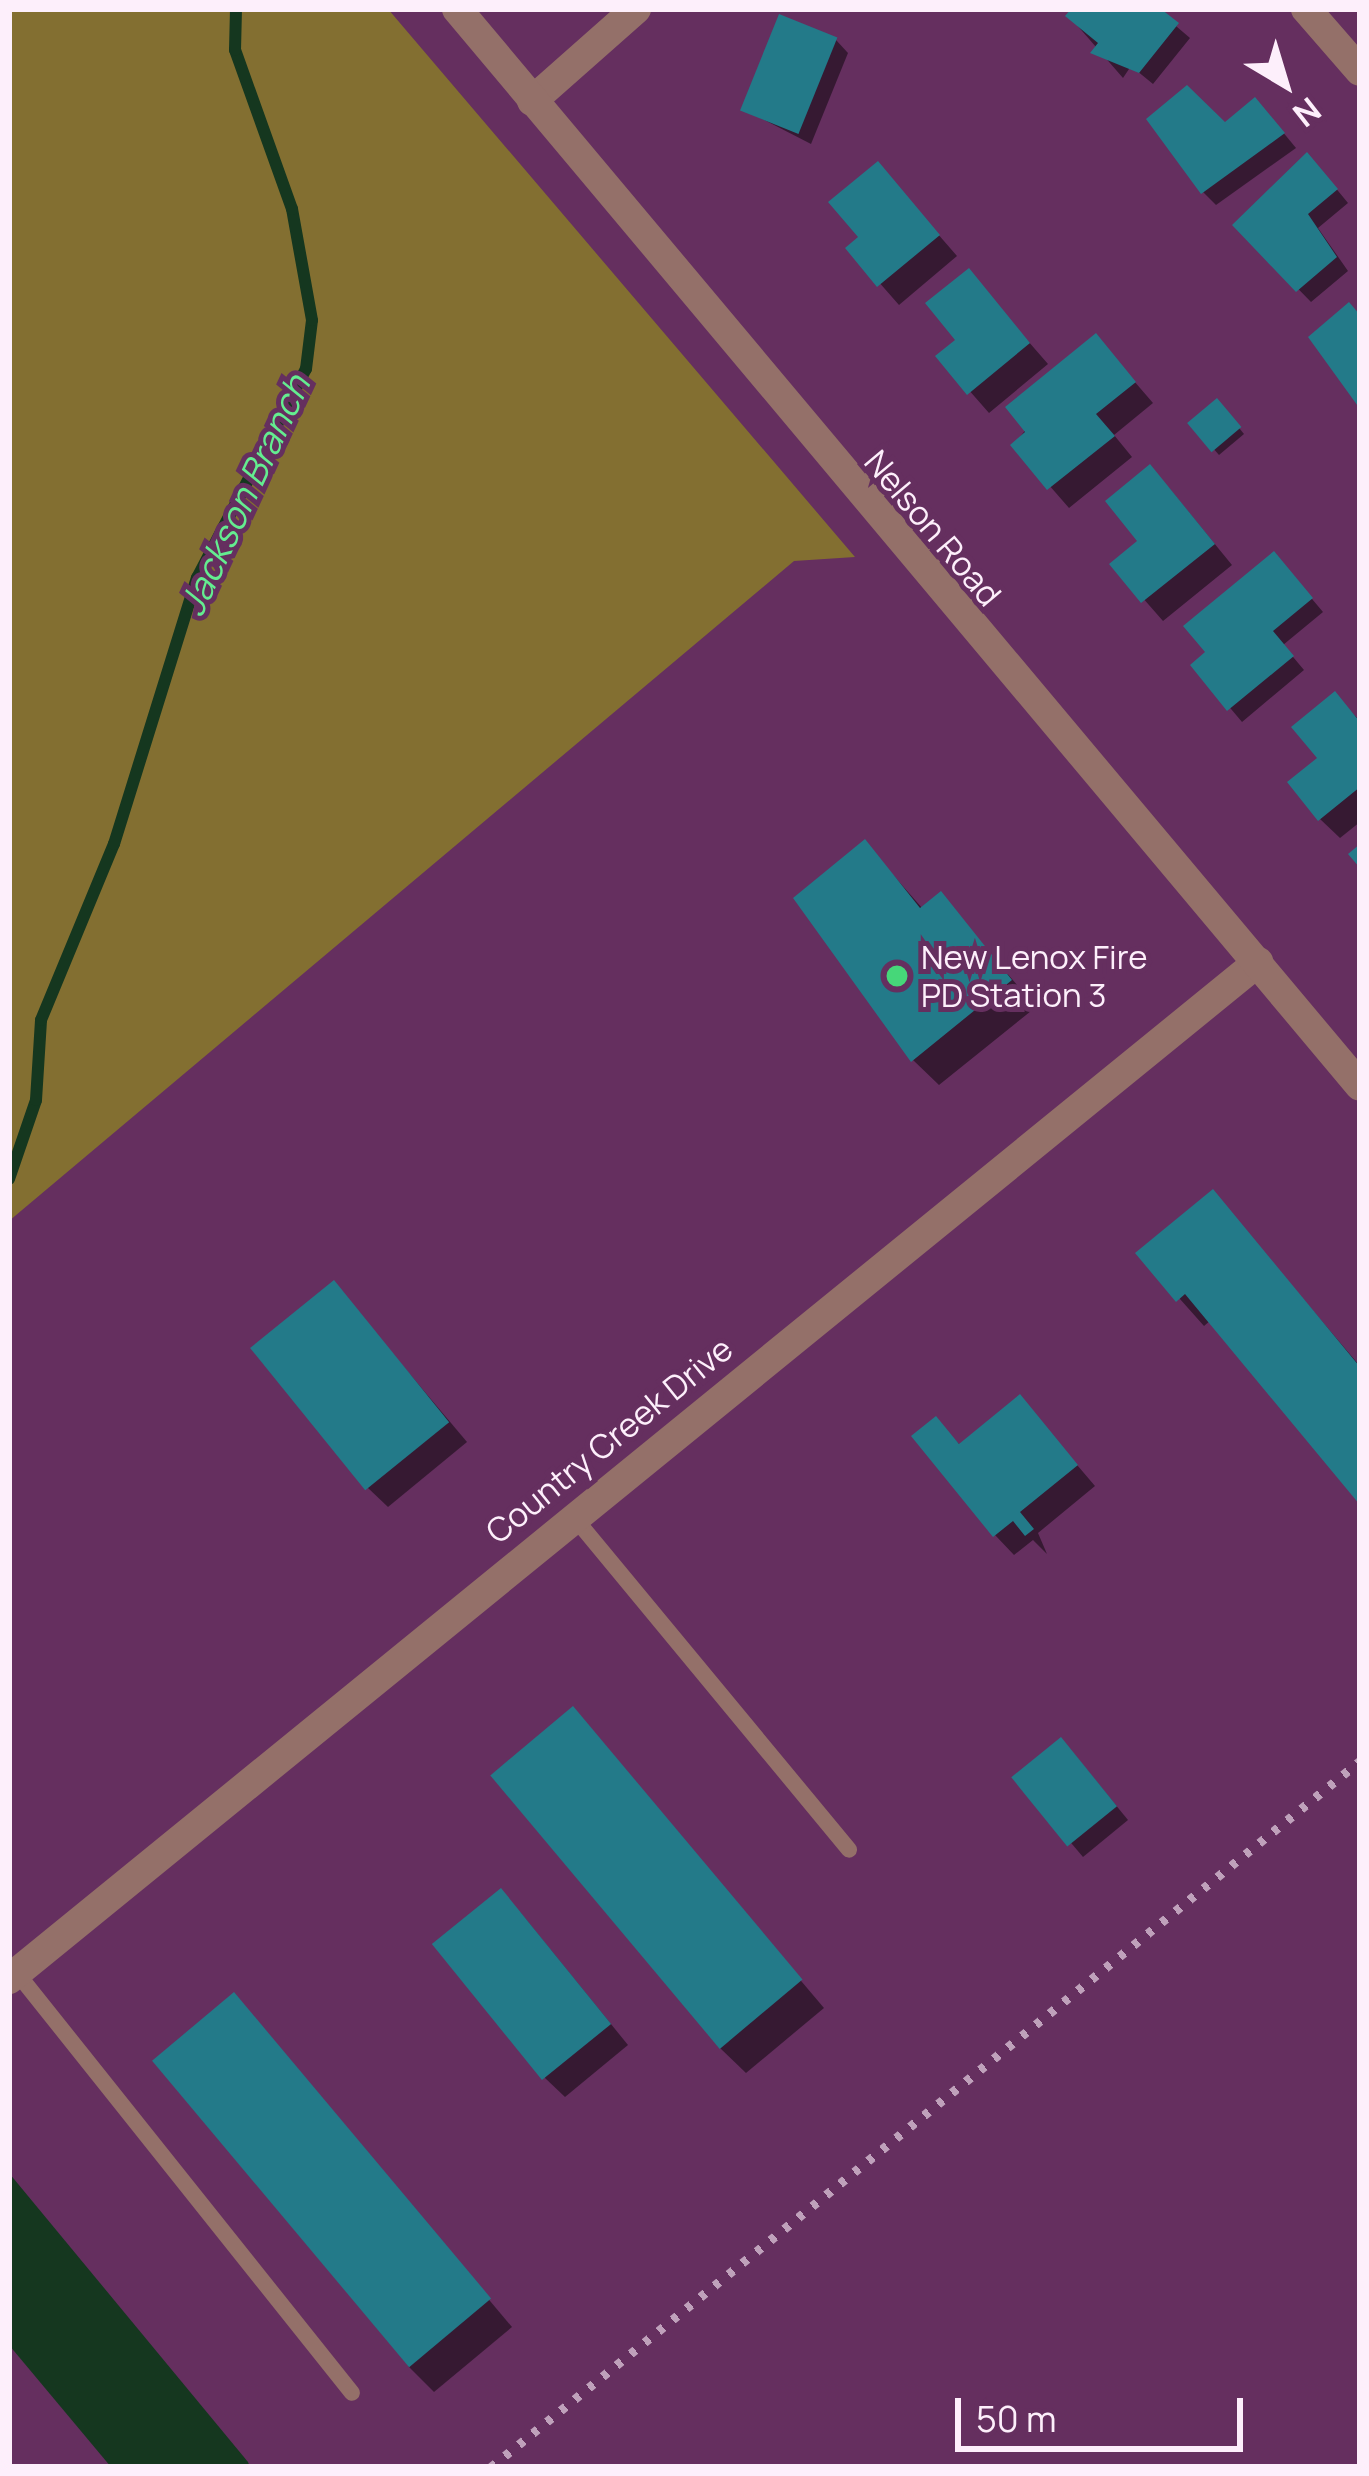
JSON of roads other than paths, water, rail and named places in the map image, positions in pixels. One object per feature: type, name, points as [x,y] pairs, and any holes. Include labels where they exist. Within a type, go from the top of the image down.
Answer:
[{"type":"street","name":"Nelson Road","points":[[457,9],[1360,1086]]},
{"type":"street","points":[[532,101],[636,9]]},
{"type":"street","points":[[1306,9],[1360,71]]},
{"type":"street","name":"Country Creek Drive","points":[[13,1976],[572,1515],[1258,962]]},
{"type":"lane","points":[[572,1515],[849,1850]]},
{"type":"lane","points":[[13,1976],[352,2392]]},
{"type":"waterway","name":"Jackson Branch","points":[[9,1179],[36,1100],[41,1020],[114,844],[197,578],[306,369],[312,320],[292,209],[235,50],[236,9]]},
{"type":"railway","points":[[491,2467],[1360,1761]]},
{"type":"place","name":"New Lenox Fire PD Station 3","points":[[897,976]]}]
